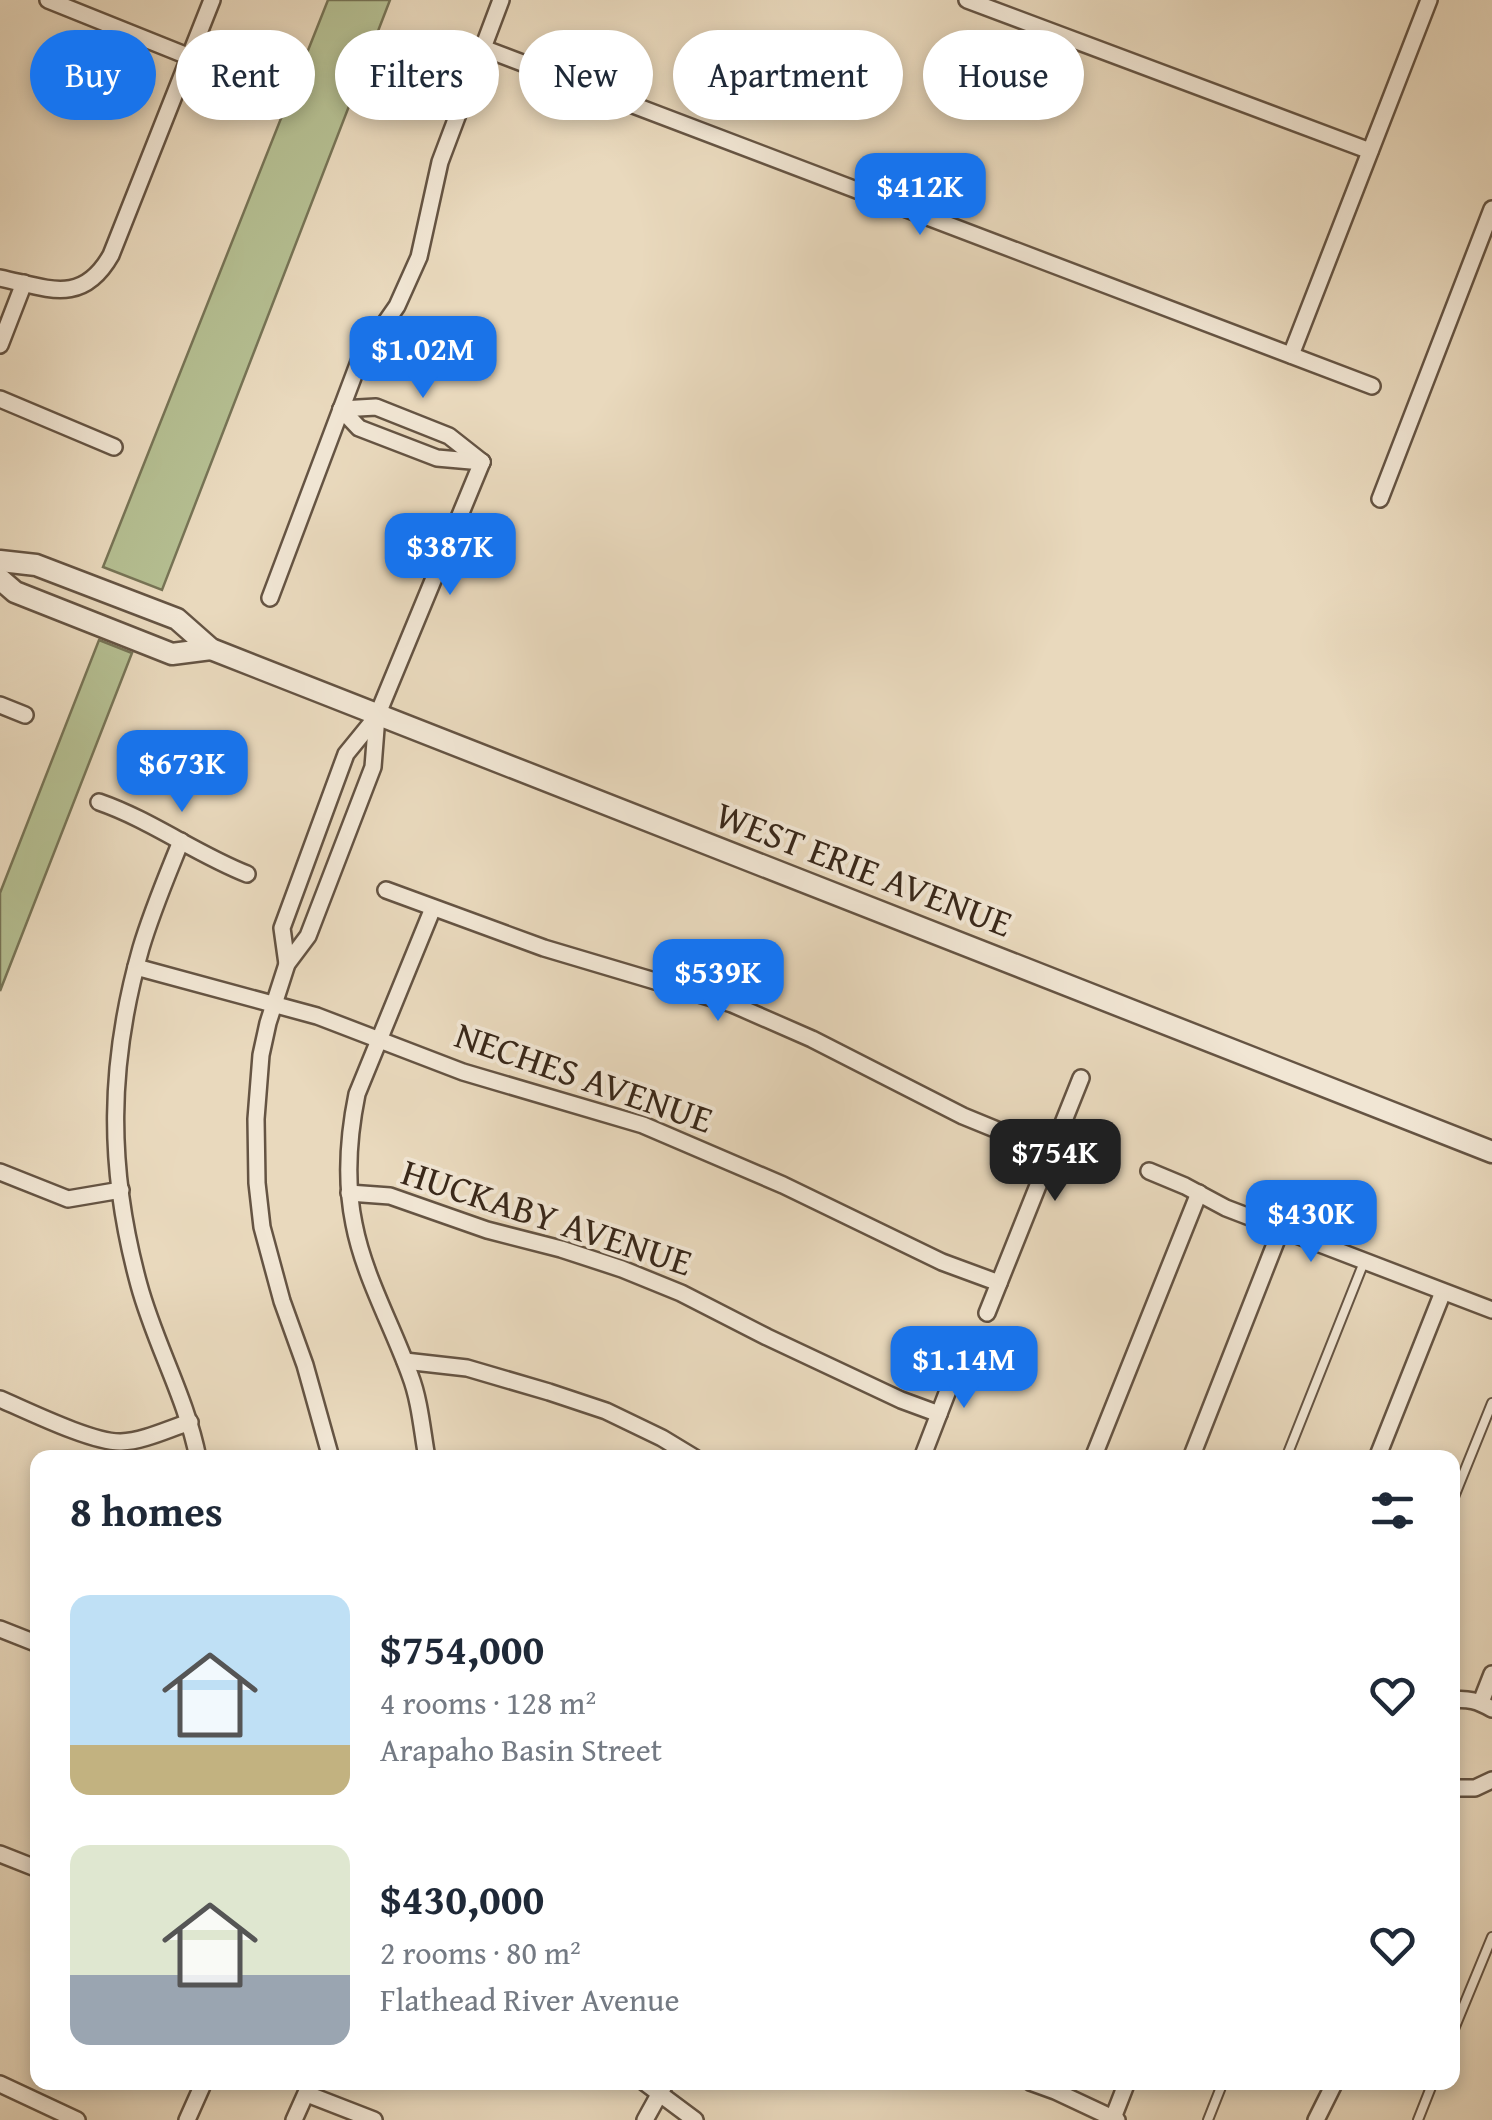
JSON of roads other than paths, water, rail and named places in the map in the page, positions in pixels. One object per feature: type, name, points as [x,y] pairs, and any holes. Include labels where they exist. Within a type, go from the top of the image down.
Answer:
[{"type":"street","points":[[48,0],[176,51]]},
{"type":"street","points":[[200,30],[212,0]]},
{"type":"street","points":[[490,30],[502,0]]},
{"type":"street","points":[[967,0],[1370,151]]},
{"type":"street","points":[[1291,355],[1428,0]]},
{"type":"street","points":[[499,54],[1372,386]]},
{"type":"street","points":[[0,278],[74,290],[88,284],[102,270],[176,92]]},
{"type":"street","points":[[270,598],[360,360],[398,306],[418,258],[440,162],[456,120]]},
{"type":"street","points":[[1380,499],[1492,209]]},
{"type":"street","points":[[0,344],[24,283]]},
{"type":"street","points":[[0,399],[114,446]]},
{"type":"street","points":[[341,409],[376,407],[449,436],[482,462]]},
{"type":"street","points":[[341,409],[359,428],[436,458],[482,462]]},
{"type":"street","points":[[287,964],[282,928],[346,754],[377,716],[482,462]]},
{"type":"street","name":"WEST ERIE AVENUE","points":[[0,561],[36,565],[177,619],[211,649],[1492,1152]]},
{"type":"street","name":"WEST ERIE AVENUE","points":[[0,579],[16,592],[172,654],[211,649]]},
{"type":"street","points":[[0,705],[25,715]]},
{"type":"street","points":[[330,1450],[262,1227],[256,1118],[261,1055],[274,1006],[287,964],[308,936],[373,767],[377,716]]},
{"type":"street","points":[[99,802],[130,812],[247,874]]},
{"type":"street","points":[[180,840],[136,967],[121,1036],[115,1086],[116,1155],[139,1288],[190,1422],[196,1450]]},
{"type":"street","points":[[386,890],[544,948],[732,1004],[962,1116],[1051,1152]]},
{"type":"street","points":[[426,1450],[412,1378],[361,1253],[348,1162],[357,1094],[433,908]]},
{"type":"street","name":"NECHES AVENUE","points":[[136,967],[317,1016],[463,1072],[596,1110],[684,1141],[942,1262],[999,1283]]},
{"type":"street","points":[[987,1313],[1081,1078]]},
{"type":"street","points":[[1149,1171],[1226,1208],[1492,1310]]},
{"type":"street","points":[[0,1172],[68,1198],[121,1190]]},
{"type":"street","name":"HUCKABY AVENUE","points":[[350,1193],[390,1196],[622,1269],[939,1414]]},
{"type":"street","points":[[1097,1450],[1199,1194]]},
{"type":"street","points":[[1194,1450],[1281,1229]]},
{"type":"street","points":[[1380,1450],[1443,1292]]},
{"type":"street","points":[[925,1450],[964,1349]]},
{"type":"street","points":[[405,1362],[467,1368],[549,1392],[606,1411],[682,1450]]},
{"type":"street","points":[[0,1399],[96,1438],[116,1442],[134,1441],[190,1422]]},
{"type":"street","points":[[0,1629],[30,1641]]},
{"type":"street","points":[[1460,1699],[1486,1705],[1492,1674]]},
{"type":"street","points":[[1460,1788],[1476,1788],[1492,1780]]},
{"type":"street","points":[[0,1854],[30,1867]]},
{"type":"street","points":[[0,2084],[77,2120]]},
{"type":"street","points":[[187,2120],[200,2090]]},
{"type":"street","points":[[294,2120],[308,2090]]},
{"type":"street","points":[[313,2090],[374,2120]]},
{"type":"street","points":[[645,2120],[662,2090]]},
{"type":"street","points":[[665,2090],[695,2120]]},
{"type":"street","points":[[1050,2090],[1115,2119],[1125,2090]]},
{"type":"street","points":[[1316,2120],[1332,2090]]},
{"type":"street","points":[[38,2120],[48,2104]]},
{"type":"lane","points":[[1289,1450],[1364,1262]]},
{"type":"lane","points":[[1460,1482],[1492,1403]]},
{"type":"lane","points":[[1460,2014],[1492,1936]]},
{"type":"lane","points":[[1208,2120],[1219,2090]]},
{"type":"lane","points":[[1418,2120],[1430,2090]]}]
